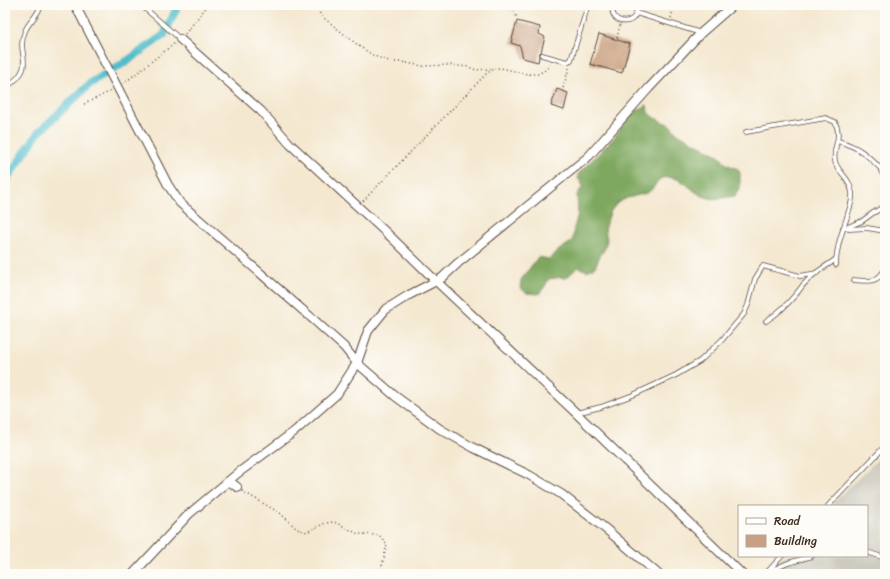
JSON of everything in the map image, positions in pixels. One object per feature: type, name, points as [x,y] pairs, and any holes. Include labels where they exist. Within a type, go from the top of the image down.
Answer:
[{"type":"street","points":[[75,5],[176,198],[188,210],[344,347],[357,364],[395,396],[440,429],[474,448],[529,475],[561,494],[607,530],[658,574]]},
{"type":"street","points":[[133,574],[189,514],[229,481],[295,431],[337,394],[357,364],[368,331],[385,310],[409,295],[442,278],[464,258],[589,156],[649,88],[701,33],[733,5]]},
{"type":"street","points":[[180,39],[261,111],[290,144],[576,413],[742,574]]},
{"type":"street","points":[[229,481],[237,487]]},
{"type":"lane","points":[[5,88],[19,78],[22,71],[25,63],[22,38],[25,30],[36,16],[40,5]]},
{"type":"lane","points":[[141,5],[180,39]]},
{"type":"lane","points":[[542,55],[567,62],[571,60],[588,5]]},
{"type":"lane","points":[[606,5],[612,6],[613,14],[621,21],[629,21],[632,19],[636,13],[636,5]]},
{"type":"lane","points":[[636,13],[701,33]]},
{"type":"lane","points":[[746,132],[826,118],[835,122],[839,131],[835,160],[840,171],[846,177],[852,194],[851,206],[838,243],[836,265]]},
{"type":"lane","points":[[838,141],[859,149],[871,158],[885,173]]},
{"type":"lane","points":[[878,166],[885,178]]},
{"type":"lane","points":[[843,229],[862,221],[885,206]]},
{"type":"lane","points":[[843,229],[867,228],[885,231]]},
{"type":"lane","points":[[766,321],[797,294],[805,282],[836,259]]},
{"type":"lane","points":[[576,413],[601,407],[633,395],[676,375],[700,361],[722,340],[744,314],[755,279],[763,266],[800,276],[817,272]]},
{"type":"lane","points":[[854,280],[872,281],[879,277],[885,269]]},
{"type":"lane","points":[[829,505],[885,446]]},
{"type":"lane","points":[[868,552],[885,558]]},
{"type":"lane","points":[[768,572],[781,557]]},
{"type":"lane","points":[[763,574],[788,563],[809,557]]},
{"type":"path","points":[[84,104],[118,88],[153,62],[180,39],[208,5]]},
{"type":"path","points":[[318,5],[320,15],[359,46],[374,56],[392,62],[423,66],[450,65],[476,70],[501,68],[527,74],[538,74],[547,69],[552,58]]},
{"type":"path","points":[[510,5],[518,19]]},
{"type":"path","points":[[669,23],[674,5]]},
{"type":"path","points":[[617,38],[621,21]]},
{"type":"path","points":[[563,88],[571,60]]},
{"type":"path","points":[[358,207],[478,82],[487,73],[495,68]]},
{"type":"path","points":[[237,487],[280,513],[297,529],[307,532],[325,523],[334,522],[358,534],[379,535],[387,544],[380,574]]},
{"type":"shaded area","points":[[885,452],[885,574],[768,574],[783,557],[868,557],[868,505],[831,505]]},
{"type":"green space","points":[[647,105],[648,113],[662,122],[669,124],[677,133],[718,155],[726,164],[738,169],[740,173],[740,186],[735,196],[712,199],[702,196],[677,179],[661,178],[647,193],[627,198],[617,203],[610,212],[605,229],[607,240],[604,250],[595,267],[587,271],[578,267],[565,279],[562,277],[548,279],[539,294],[527,293],[520,288],[521,280],[538,257],[549,259],[573,239],[578,214],[577,195],[583,186],[578,178],[578,174],[614,138],[631,114]]},
{"type":"building","points":[[517,21],[540,27],[539,34],[545,37],[538,62],[523,58],[520,46],[511,43]]},
{"type":"building","points":[[599,34],[630,44],[622,73],[590,64]]},
{"type":"building","points":[[557,89],[568,93],[564,110],[551,106]]},
{"type":"waterway","points":[[5,182],[38,133],[91,83],[127,61],[164,35],[178,5]]}]
